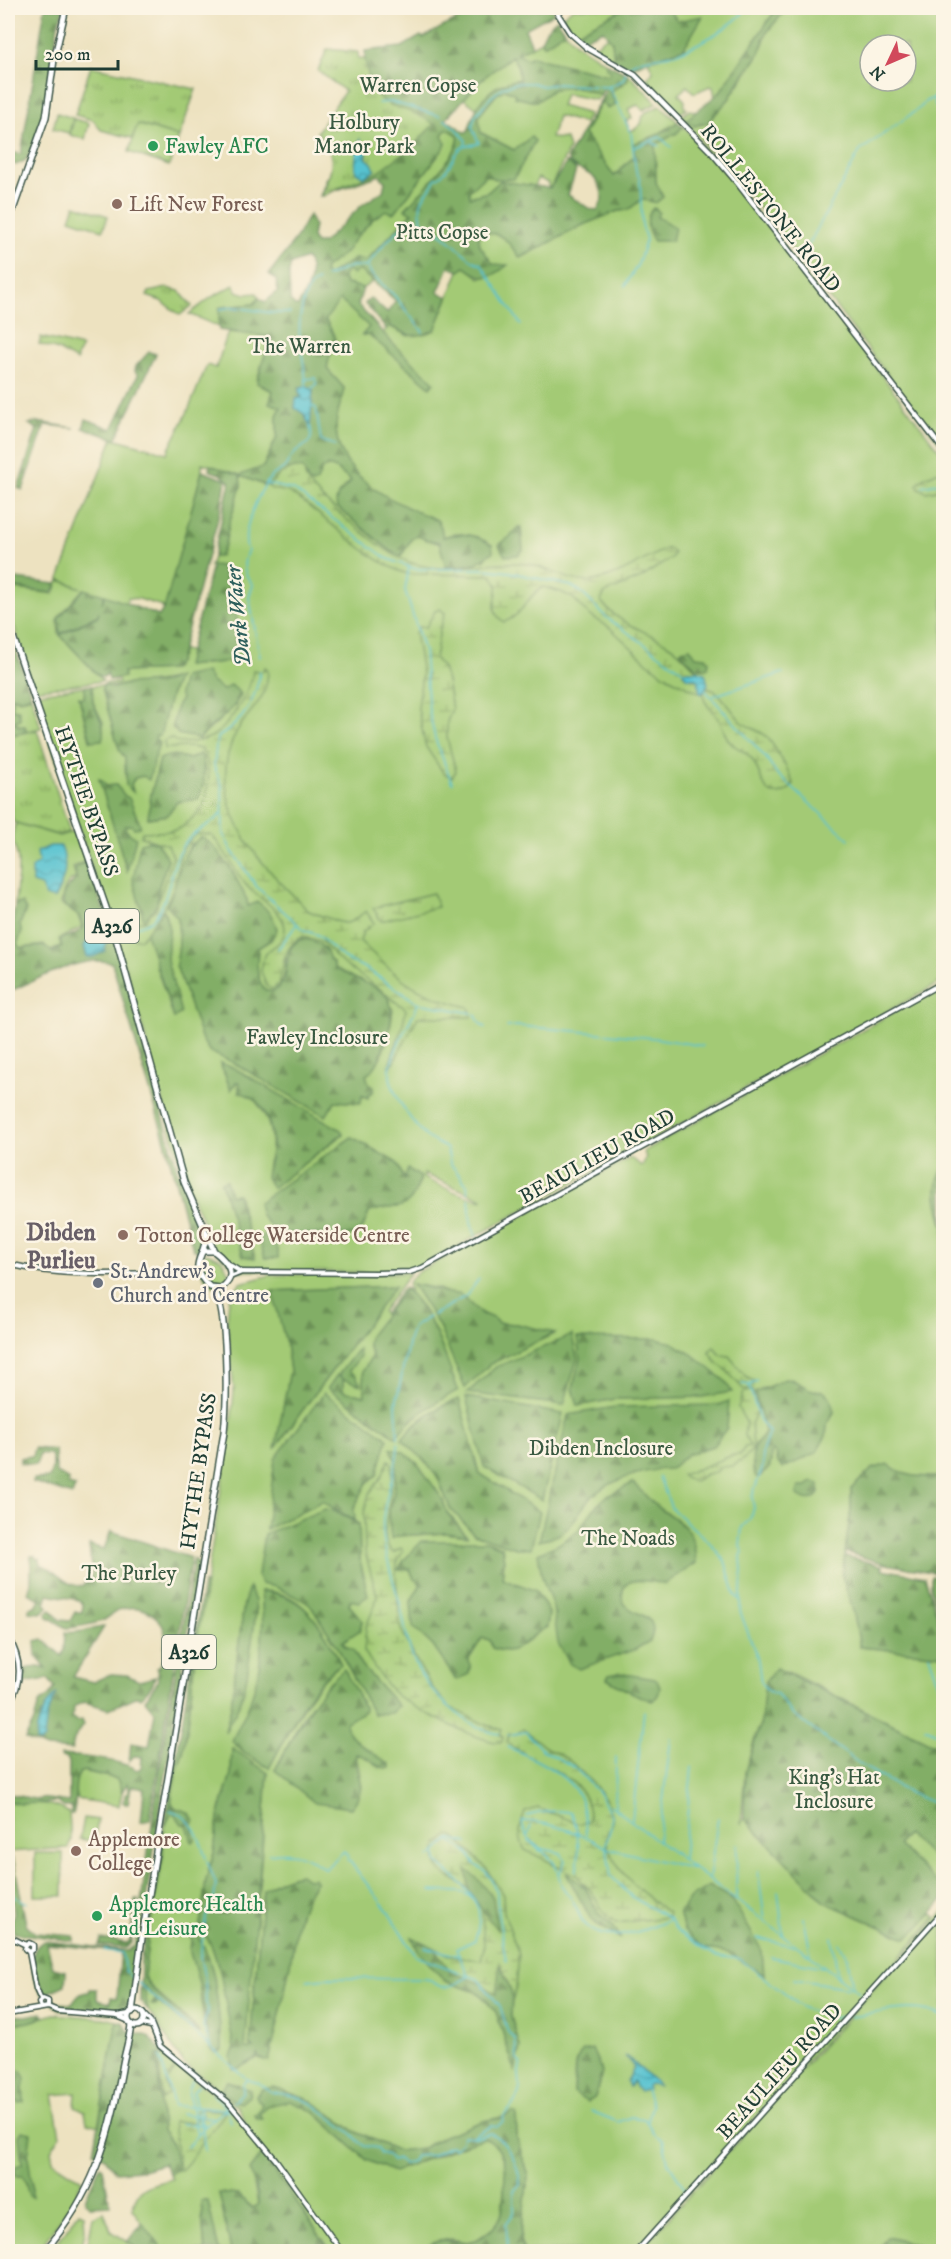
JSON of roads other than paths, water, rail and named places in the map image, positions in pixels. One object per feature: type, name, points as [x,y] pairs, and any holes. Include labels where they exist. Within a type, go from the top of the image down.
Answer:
[{"type":"main road","points":[[8,224],[46,117],[54,60],[66,8]]},
{"type":"main road","name":"HYTHE BYPASS","points":[[8,622],[113,928],[184,1182],[214,1251]]},
{"type":"main road","points":[[203,1251],[214,1251],[228,1264],[230,1271],[225,1285],[213,1288],[202,1279],[198,1257],[206,1243],[206,1232]]},
{"type":"main road","name":"HYTHE BYPASS","points":[[221,1309],[225,1285]]},
{"type":"main road","name":"HYTHE BYPASS","points":[[44,2252],[79,2204],[97,2167],[111,2127],[129,2038],[130,2018],[224,1432],[226,1380],[221,1309],[213,1288]]},
{"type":"main road","name":"HYTHE BYPASS","points":[[135,1993],[142,2013]]},
{"type":"main road","points":[[142,2013],[144,2018],[140,2025],[130,2018],[142,2013]]},
{"type":"main road","name":"HYTHE BYPASS","points":[[129,2038],[140,2025]]},
{"type":"street","name":"ROLLESTONE ROAD","points":[[554,8],[570,33],[598,56],[627,69],[711,152],[944,452]]},
{"type":"street","name":"BEAULIEU ROAD","points":[[229,1278],[242,1272],[377,1274],[410,1272],[422,1268],[944,982]]},
{"type":"street","points":[[8,1264],[40,1270],[84,1273],[186,1272],[202,1279]]},
{"type":"street","points":[[186,1272],[198,1264]]},
{"type":"street","name":"BEAULIEU ROAD","points":[[228,1264],[242,1272]]},
{"type":"street","points":[[8,1637],[19,1660],[19,1675],[14,1695],[8,1705]]},
{"type":"street","name":"BEAULIEU ROAD","points":[[636,2252],[944,1910]]},
{"type":"street","points":[[8,1936],[33,1946],[29,1952],[41,2007]]},
{"type":"street","points":[[41,2000],[47,2000],[48,2007]]},
{"type":"street","points":[[8,2014],[48,2007],[58,2011],[130,2018]]},
{"type":"street","points":[[142,2013],[152,2026],[160,2046],[228,2102],[276,2160],[342,2252]]},
{"type":"street","points":[[140,2025],[152,2026]]},
{"type":"water","points":[[360,139],[367,152],[366,158],[375,170],[364,177],[355,169]]},
{"type":"water","points":[[306,386],[313,390],[310,427],[304,414],[295,408],[296,399],[302,397],[299,389]]},
{"type":"water","points":[[684,671],[705,673],[708,684],[702,694],[698,681],[695,678],[687,678]]},
{"type":"water","points":[[50,846],[61,846],[65,860],[63,879],[54,899],[45,896],[41,886],[32,883],[32,868],[39,862],[37,852]]},
{"type":"water","points":[[102,933],[106,942],[105,951],[93,957],[87,957],[84,946],[89,938]]},
{"type":"water","points":[[57,1693],[47,1715],[44,1739],[39,1743],[36,1741],[36,1735],[39,1721],[49,1702]]},
{"type":"water","points":[[625,2056],[658,2086],[650,2084],[647,2086],[648,2089],[640,2091],[635,2087],[633,2081],[629,2087],[627,2082],[634,2067]]},
{"type":"waterway","name":"Dark Water","points":[[628,68],[638,61],[671,55],[695,45],[734,22],[747,8]]},
{"type":"waterway","points":[[936,107],[934,98],[937,88],[934,80],[939,63],[939,49],[944,49]]},
{"type":"waterway","name":"Dark Water","points":[[326,277],[352,266],[366,267],[386,242],[404,225],[421,223],[420,206],[424,197],[435,179],[446,170],[460,149],[479,143],[472,127],[475,116],[503,87],[516,83],[533,83],[543,86],[556,84],[608,87],[623,80],[626,72]]},
{"type":"waterway","points":[[609,87],[631,133],[636,171],[640,179],[642,224],[646,240],[638,264],[625,286]]},
{"type":"waterway","points":[[803,255],[860,151],[926,101],[934,98]]},
{"type":"waterway","points":[[378,103],[392,102],[440,116]]},
{"type":"waterway","points":[[444,119],[460,132],[466,141],[465,145]]},
{"type":"waterway","points":[[633,148],[660,137],[671,147]]},
{"type":"waterway","points":[[652,142],[659,146]]},
{"type":"waterway","points":[[422,222],[443,235],[473,261],[481,264],[521,325]]},
{"type":"waterway","points":[[368,267],[372,275],[394,295],[423,332]]},
{"type":"waterway","name":"Dark Water","points":[[306,386],[300,339],[302,306],[308,290],[318,281]]},
{"type":"waterway","points":[[220,309],[233,307],[272,313],[290,313]]},
{"type":"waterway","points":[[306,379],[315,378],[317,385],[312,388]]},
{"type":"waterway","points":[[310,405],[316,408],[321,441],[335,445]]},
{"type":"waterway","name":"Dark Water","points":[[260,657],[249,597],[253,585],[244,568],[248,550],[246,543],[248,524],[256,503],[270,478],[285,467],[292,456],[310,440],[312,434],[310,426]]},
{"type":"waterway","points":[[922,486],[944,482]]},
{"type":"waterway","points":[[267,484],[294,490],[386,558],[415,569],[484,569],[510,572],[571,586],[581,592],[607,618],[683,671]]},
{"type":"waterway","points":[[409,567],[405,590],[424,651],[429,711],[435,738],[452,783]]},
{"type":"waterway","name":"Dark Water","points":[[260,671],[255,692],[247,710],[234,725],[217,738],[214,766],[222,786],[223,834],[232,851],[257,887],[304,930],[318,935],[345,959],[365,968],[418,1003],[472,1013]]},
{"type":"waterway","points":[[713,696],[783,673]]},
{"type":"waterway","points":[[705,690],[767,759],[777,774],[849,839]]},
{"type":"waterway","points":[[132,929],[151,921],[159,911],[183,845],[192,835],[213,822],[222,813]]},
{"type":"waterway","points":[[278,949],[297,924]]},
{"type":"waterway","points":[[122,932],[130,929]]},
{"type":"waterway","name":"Dark Water","points":[[418,1004],[398,1044],[390,1069],[390,1077],[397,1096],[408,1115],[429,1139],[447,1149],[450,1163],[467,1185],[468,1193]]},
{"type":"waterway","points":[[475,1014],[481,1025],[485,1027]]},
{"type":"waterway","points":[[507,1027],[519,1026],[654,1038],[703,1046]]},
{"type":"waterway","name":"Dark Water","points":[[469,1198],[471,1222],[476,1237]]},
{"type":"waterway","points":[[433,1315],[466,1296],[479,1279]]},
{"type":"waterway","points":[[398,1438],[396,1404],[409,1339],[413,1327],[429,1317]]},
{"type":"waterway","points":[[750,1385],[757,1381]]},
{"type":"waterway","points":[[742,1384],[749,1385],[759,1419],[769,1432],[762,1452],[763,1466],[752,1497],[754,1508],[750,1519],[742,1527],[740,1546],[743,1552],[740,1611],[758,1660],[761,1683],[768,1691],[777,1694],[792,1714],[864,1767]]},
{"type":"waterway","points":[[398,1443],[396,1462],[384,1509],[383,1528],[388,1560],[413,1658],[427,1682],[448,1706],[474,1724],[499,1734]]},
{"type":"waterway","points":[[659,1477],[672,1509],[709,1542],[725,1561],[735,1594],[741,1602]]},
{"type":"waterway","points":[[929,1655],[944,1699]]},
{"type":"waterway","points":[[632,1820],[644,1711]]},
{"type":"waterway","points":[[925,1728],[944,1736]]},
{"type":"waterway","points":[[508,1735],[526,1732],[541,1749],[574,1767],[599,1793],[611,1815],[611,1826],[606,1844],[611,1876],[632,1897],[670,1919],[677,1931],[716,1956],[740,1959],[803,2008],[832,2018],[844,2017]]},
{"type":"waterway","points":[[658,1841],[671,1738]]},
{"type":"waterway","points":[[508,1747],[548,1767],[575,1789],[583,1807],[586,1835]]},
{"type":"waterway","points":[[615,1807],[616,1757]]},
{"type":"waterway","points":[[683,1858],[692,1767]]},
{"type":"waterway","points":[[866,1768],[909,1793],[944,1807]]},
{"type":"waterway","points":[[610,1805],[861,1994]]},
{"type":"waterway","points":[[170,1810],[190,1822],[198,1835],[206,1858]]},
{"type":"waterway","points":[[527,1816],[560,1811],[571,1813],[578,1841],[576,1871]]},
{"type":"waterway","points":[[709,1879],[718,1818]]},
{"type":"waterway","points":[[670,1920],[651,1928],[616,1935],[605,1935],[586,1925],[564,1889],[555,1864],[526,1834],[522,1821],[554,1826],[577,1833],[606,1848],[695,1869]]},
{"type":"waterway","points":[[528,1835],[531,1825]]},
{"type":"waterway","points":[[449,1840],[468,1843]]},
{"type":"waterway","points":[[475,1901],[464,1886],[437,1862],[436,1852],[449,1840],[467,1852],[475,1864],[491,1879],[497,1893],[506,1961]]},
{"type":"waterway","points":[[529,1840],[540,1851]]},
{"type":"waterway","points":[[736,1900],[737,1844]]},
{"type":"waterway","points":[[540,1848],[561,1853],[565,1861],[560,1872]]},
{"type":"waterway","points":[[269,1854],[299,1854],[325,1869],[344,1851],[348,1857]]},
{"type":"waterway","points":[[430,1857],[436,1852]]},
{"type":"waterway","points":[[348,1859],[387,1910],[416,1956],[478,1979],[500,2006],[508,2032],[515,2039],[517,2058],[521,2063],[520,2088],[517,2097],[497,2127],[491,2126],[473,2137]]},
{"type":"waterway","points":[[207,1861],[216,1884],[214,1898],[206,1917],[200,1957],[208,2009],[203,2026],[210,2045]]},
{"type":"waterway","points":[[758,1871],[765,1921]]},
{"type":"waterway","points":[[8,1874],[13,1897],[16,1898]]},
{"type":"waterway","points":[[430,1891],[464,1893],[475,1901],[478,1907],[479,1920],[475,1940],[456,1949],[468,1974]]},
{"type":"waterway","points":[[778,1891],[783,1935]]},
{"type":"waterway","points":[[19,1899],[27,1903]]},
{"type":"waterway","points":[[804,1918],[811,1956]]},
{"type":"waterway","points":[[832,1937],[838,1978]]},
{"type":"waterway","points":[[757,1938],[794,1946]]},
{"type":"waterway","points":[[839,1943],[847,1957],[853,1988]]},
{"type":"waterway","points":[[425,1947],[459,1956]]},
{"type":"waterway","points":[[104,1950],[122,1953],[127,1973]]},
{"type":"waterway","points":[[771,1957],[823,1967]]},
{"type":"waterway","points":[[129,1975],[134,1979]]},
{"type":"waterway","points":[[307,1980],[327,1978],[425,1979],[447,1987],[470,1976]]},
{"type":"waterway","points":[[794,1979],[850,1988]]},
{"type":"waterway","points":[[138,1983],[248,2080],[259,2083]]},
{"type":"waterway","points":[[851,2017],[910,2009],[933,2012],[944,2017]]},
{"type":"waterway","points":[[160,2056],[174,2106],[226,2109]]},
{"type":"waterway","points":[[233,2102],[243,2092],[243,2084],[247,2079]]},
{"type":"waterway","points":[[193,2080],[188,2089],[197,2134]]},
{"type":"waterway","points":[[260,2084],[272,2092],[294,2096],[313,2104],[364,2146],[378,2148],[380,2153],[387,2155],[392,2161],[398,2159],[403,2164],[412,2161],[415,2156],[431,2155],[450,2146],[454,2148],[463,2136],[479,2137],[490,2133],[496,2137],[511,2155],[520,2184],[514,2191],[514,2213],[506,2224],[508,2252]]},
{"type":"waterway","points":[[199,2085],[193,2092],[200,2125]]},
{"type":"waterway","points":[[646,2089],[652,2106],[648,2121]]},
{"type":"waterway","points":[[187,2147],[202,2129],[227,2108],[212,2094]]},
{"type":"waterway","points":[[200,2108],[205,2151]]},
{"type":"waterway","points":[[227,2109],[231,2122]]},
{"type":"waterway","points":[[591,2111],[618,2122],[631,2117],[645,2119],[654,2134],[663,2140],[668,2162],[687,2192]]},
{"type":"waterway","points":[[180,2114],[214,2118]]},
{"type":"waterway","points":[[180,2124],[206,2125]]},
{"type":"waterway","points":[[670,2243],[674,2252]]},
{"type":"waterway","points":[[479,2252],[492,2248],[505,2252]]},
{"type":"waterway","points":[[449,2252],[457,2249],[471,2252]]},
{"type":"place","name":"Fawley AFC","points":[[153,146]]},
{"type":"place","name":"Lift New Forest","points":[[117,204]]},
{"type":"place","name":"Totton College Waterside Centre","points":[[123,1235]]},
{"type":"place","name":"St. Andrew's Church and Centre","points":[[98,1283]]},
{"type":"place","name":"Applemore College","points":[[76,1851]]},
{"type":"place","name":"Applemore Health and Leisure","points":[[97,1916]]},
{"type":"district","name":"Dibden Purlieu","points":[[61,1246]]},
{"type":"park label","name":"Warren Copse","points":[[418,85]]},
{"type":"park label","name":"Holbury Manor Park","points":[[364,134]]},
{"type":"park label","name":"Pitts Copse","points":[[442,232]]},
{"type":"park label","name":"The Warren","points":[[300,346]]},
{"type":"park label","name":"Fawley Inclosure","points":[[317,1037]]},
{"type":"park label","name":"Dibden Inclosure","points":[[601,1448]]},
{"type":"park label","name":"The Noads","points":[[628,1538]]},
{"type":"park label","name":"The Purley","points":[[129,1573]]},
{"type":"park label","name":"King's Hat Inclosure","points":[[834,1789]]}]
